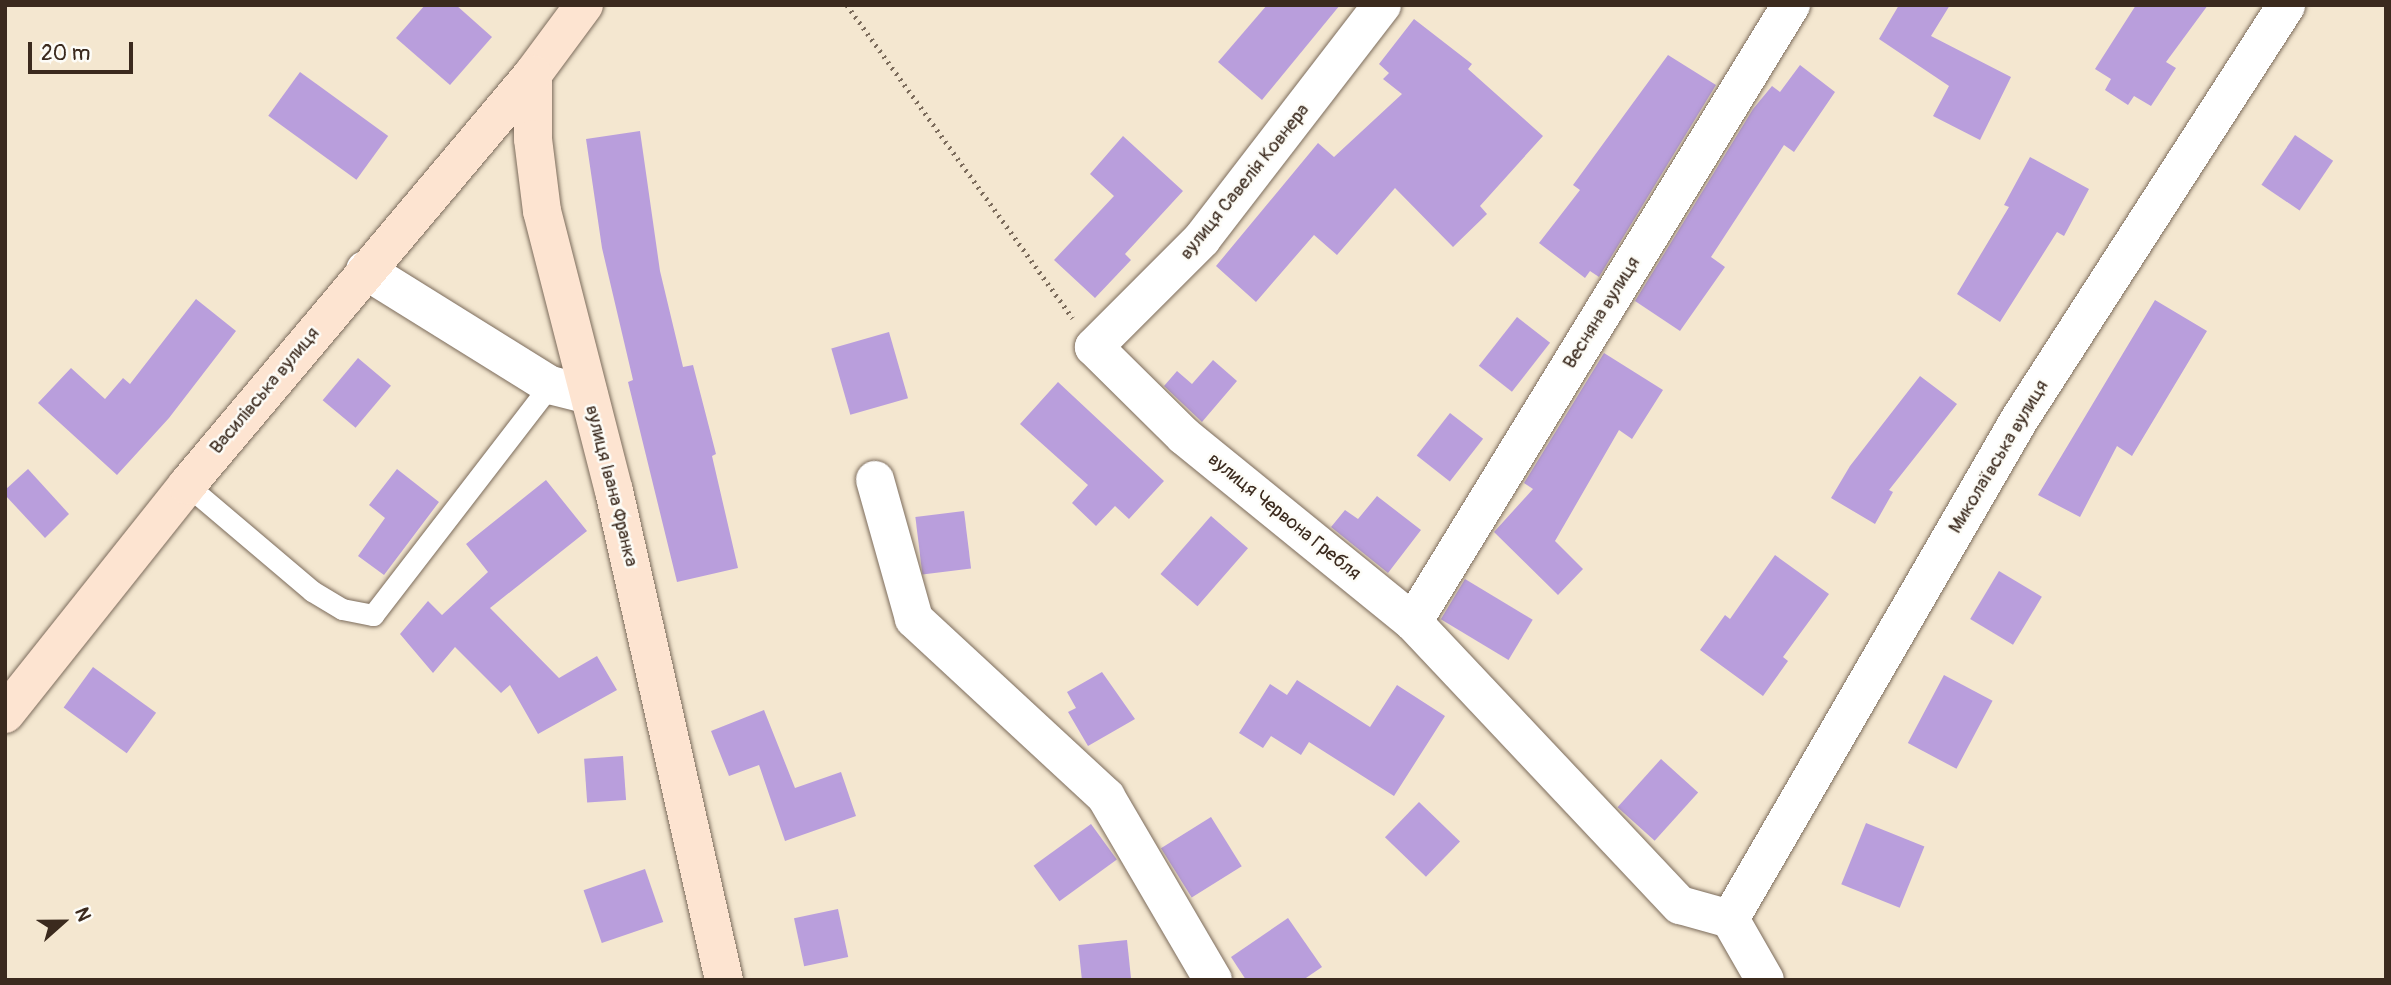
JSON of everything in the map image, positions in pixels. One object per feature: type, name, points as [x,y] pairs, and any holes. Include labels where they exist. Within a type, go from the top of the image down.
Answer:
[{"type":"main road","points":[[533,74],[584,5]]},
{"type":"main road","name":"Василівська вулиця","points":[[5,714],[187,485],[365,270],[533,74]]},
{"type":"main road","name":"вулиця Івана Франка","points":[[533,74],[533,139],[542,211],[589,396],[724,980]]},
{"type":"street","name":"вулиця Савелія Ковнера","points":[[1094,347],[1202,239],[1382,5]]},
{"type":"street","name":"Весняна вулиця","points":[[1413,622],[1791,5]]},
{"type":"street","name":"Миколаївська вулиця","points":[[1730,919],[2019,420],[2286,5]]},
{"type":"street","points":[[365,270],[550,385],[589,396]]},
{"type":"street","name":"вулиця Червона Гребля","points":[[1094,347],[1184,436],[1413,622],[1680,905],[1730,919]]},
{"type":"street","points":[[876,480],[914,619],[1106,797],[1213,980]]},
{"type":"street","points":[[1730,919],[1765,980]]},
{"type":"lane","points":[[187,485],[312,591],[342,610],[373,615],[550,385]]},
{"type":"path","points":[[846,5],[1094,347]]},
{"type":"building","points":[[425,5],[456,5],[492,37],[450,85],[396,38]]},
{"type":"building","points":[[1267,5],[1340,5],[1262,100],[1218,62]]},
{"type":"building","points":[[1899,5],[1950,5],[1931,36],[2011,77],[1980,140],[1933,116],[1949,86],[1879,39]]},
{"type":"building","points":[[2136,5],[2208,5],[2166,62],[2176,68],[2151,106],[2134,96],[2128,105],[2105,90],[2111,79],[2095,69]]},
{"type":"building","points":[[1414,19],[1472,64],[1468,69],[1543,136],[1480,206],[1487,214],[1453,247],[1395,188],[1337,255],[1314,235],[1256,302],[1216,266],[1318,143],[1334,157],[1402,94],[1383,79],[1389,73],[1379,64]]},
{"type":"building","points":[[1668,55],[1716,85],[1599,277],[1590,271],[1585,278],[1539,243],[1580,190],[1573,185]]},
{"type":"building","points":[[1800,65],[1835,92],[1794,152],[1784,145],[1711,257],[1725,267],[1680,331],[1635,301],[1753,109],[1772,86],[1780,92]]},
{"type":"building","points":[[300,72],[388,136],[356,180],[268,116]]},
{"type":"building","points":[[640,131],[660,271],[683,367],[693,365],[716,454],[712,456],[738,568],[677,582],[628,382],[633,380],[602,248],[586,139]]},
{"type":"building","points":[[2295,135],[2333,161],[2300,210],[2261,185]]},
{"type":"building","points":[[1123,136],[1183,191],[1125,254],[1131,260],[1095,298],[1054,260],[1114,196],[1090,174]]},
{"type":"building","points":[[2030,157],[2089,189],[2064,236],[2057,232],[2000,322],[1957,294],[2009,207],[2004,205]]},
{"type":"building","points":[[196,299],[236,331],[169,418],[117,475],[38,403],[71,368],[105,399],[123,378],[130,384]]},
{"type":"building","points":[[2155,300],[2207,331],[2132,456],[2117,446],[2080,517],[2038,495]]},
{"type":"building","points":[[1517,317],[1550,343],[1512,392],[1479,366]]},
{"type":"building","points":[[889,332],[908,398],[850,415],[831,349]]},
{"type":"building","points":[[1604,353],[1663,390],[1632,439],[1619,430],[1555,541],[1583,569],[1558,595],[1494,532],[1533,489],[1524,483]]},
{"type":"building","points":[[358,358],[391,386],[356,428],[323,400]]},
{"type":"building","points":[[1213,360],[1237,381],[1202,422],[1164,386],[1177,371],[1192,384]]},
{"type":"building","points":[[1920,376],[1957,404],[1889,490],[1893,492],[1875,524],[1831,498],[1850,466]]},
{"type":"building","points":[[1058,382],[1164,481],[1129,519],[1115,506],[1096,526],[1072,503],[1088,485],[1020,424]]},
{"type":"building","points":[[1450,413],[1483,439],[1450,481],[1417,456]]},
{"type":"building","points":[[28,469],[69,514],[45,538],[5,495],[5,490]]},
{"type":"building","points":[[397,469],[439,502],[384,575],[358,556],[385,518],[369,505]]},
{"type":"building","points":[[546,480],[587,531],[490,608],[559,678],[597,656],[617,690],[538,734],[510,685],[501,693],[455,647],[433,673],[400,634],[428,601],[442,615],[488,572],[466,544]]},
{"type":"building","points":[[1377,496],[1421,530],[1388,573],[1331,527],[1345,510],[1358,519]]},
{"type":"building","points":[[964,511],[971,569],[922,575],[915,517]]},
{"type":"building","points":[[1211,516],[1248,548],[1197,606],[1160,574]]},
{"type":"building","points":[[1775,555],[1829,594],[1783,657],[1788,661],[1763,696],[1700,650],[1725,615],[1730,619]]},
{"type":"building","points":[[1999,571],[2042,597],[2013,645],[1970,619]]},
{"type":"building","points":[[1465,579],[1533,620],[1509,660],[1441,619]]},
{"type":"building","points":[[93,667],[156,713],[127,753],[64,707]]},
{"type":"building","points":[[1102,672],[1135,719],[1088,746],[1068,712],[1076,708],[1067,692]]},
{"type":"building","points":[[1944,675],[1993,701],[1956,769],[1908,743]]},
{"type":"building","points":[[1297,680],[1370,727],[1397,685],[1445,716],[1394,796],[1309,742],[1301,755],[1271,736],[1263,748],[1239,733],[1270,684],[1287,695]]},
{"type":"building","points":[[764,710],[795,788],[841,772],[856,816],[785,841],[759,765],[729,776],[711,731]]},
{"type":"building","points":[[623,756],[626,800],[587,803],[584,759]]},
{"type":"building","points":[[1661,759],[1698,792],[1655,841],[1618,807]]},
{"type":"building","points":[[1419,802],[1460,842],[1426,877],[1385,837]]},
{"type":"building","points":[[1211,817],[1242,866],[1192,897],[1161,848]]},
{"type":"building","points":[[1866,823],[1924,847],[1900,908],[1841,884]]},
{"type":"building","points":[[1091,824],[1117,860],[1059,901],[1034,866]]},
{"type":"building","points":[[645,869],[663,922],[602,943],[584,890]]},
{"type":"building","points":[[838,909],[848,957],[804,966],[794,918]]},
{"type":"building","points":[[1288,918],[1322,967],[1303,980],[1246,980],[1231,957]]},
{"type":"building","points":[[1127,940],[1131,980],[1082,980],[1078,945]]}]
